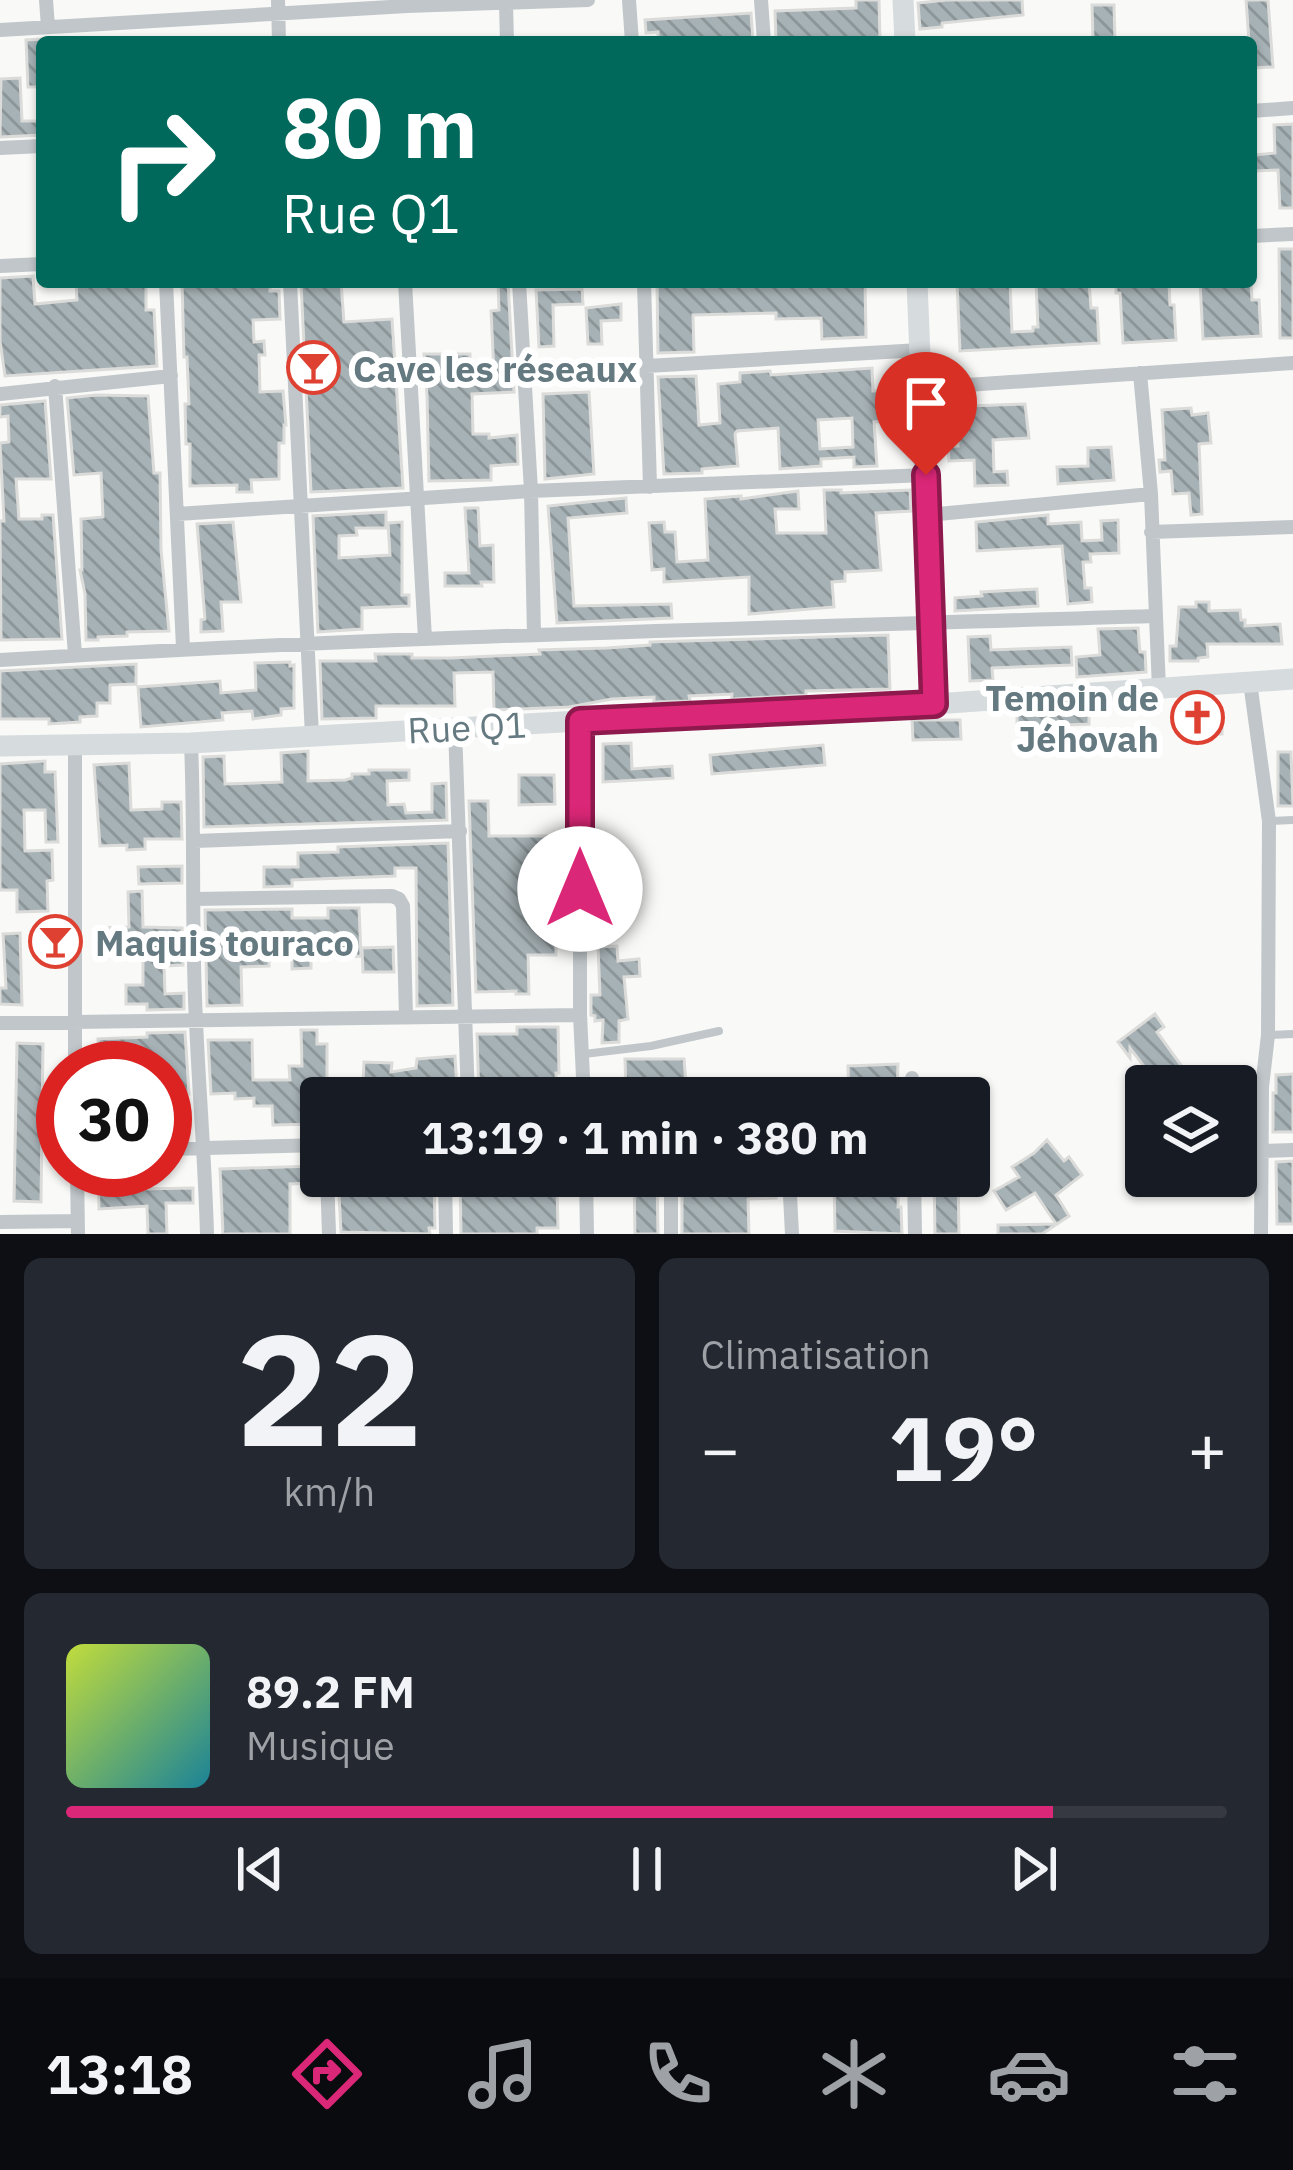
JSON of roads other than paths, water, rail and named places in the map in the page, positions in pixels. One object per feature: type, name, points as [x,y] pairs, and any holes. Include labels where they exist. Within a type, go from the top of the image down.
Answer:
[{"type":"street","points":[[46,0],[48,27]]},
{"type":"street","points":[[0,30],[155,21],[278,7],[588,0]]},
{"type":"street","points":[[629,0],[632,36]]},
{"type":"street","points":[[761,0],[764,36]]},
{"type":"street","points":[[903,0],[905,36]]},
{"type":"street","points":[[506,4],[507,36]]},
{"type":"street","points":[[155,21],[156,36]]},
{"type":"street","points":[[1257,111],[1293,108]]},
{"type":"street","points":[[0,148],[36,146]]},
{"type":"street","points":[[1257,236],[1293,234]]},
{"type":"street","points":[[0,266],[36,264]]},
{"type":"street","points":[[166,288],[183,648]]},
{"type":"street","points":[[290,288],[312,736]]},
{"type":"street","points":[[405,288],[424,639]]},
{"type":"street","points":[[519,288],[534,635]]},
{"type":"street","points":[[644,288],[650,487]]},
{"type":"street","points":[[917,288],[934,704]]},
{"type":"street","points":[[647,366],[920,350]]},
{"type":"street","points":[[922,388],[1293,363]]},
{"type":"street","points":[[1140,373],[1159,689]]},
{"type":"street","points":[[0,394],[171,376]]},
{"type":"street","points":[[55,386],[75,655]]},
{"type":"street","points":[[177,514],[531,491],[926,475]]},
{"type":"street","points":[[927,514],[1150,494]]},
{"type":"street","points":[[1151,532],[1293,527]]},
{"type":"street","points":[[0,660],[308,643],[1155,616]]},
{"type":"street","name":"Rue Q1","points":[[0,746],[191,743],[1293,680]]},
{"type":"street","points":[[1250,682],[1269,821],[1261,1234]]},
{"type":"street","points":[[580,721],[584,1077]]},
{"type":"street","points":[[455,728],[468,1077]]},
{"type":"street","points":[[191,743],[196,1019],[207,1234]]},
{"type":"street","points":[[74,1041],[75,745]]},
{"type":"street","points":[[195,841],[460,831]]},
{"type":"street","points":[[194,899],[399,899],[406,1016]]},
{"type":"street","points":[[0,1023],[580,1015]]},
{"type":"street","points":[[192,1148],[300,1146]]},
{"type":"street","points":[[1261,1151],[1293,1150]]},
{"type":"street","points":[[0,1222],[78,1227],[77,1197]]},
{"type":"street","points":[[328,1197],[329,1234]]},
{"type":"street","points":[[445,1197],[446,1234]]},
{"type":"street","points":[[586,1197],[587,1234]]},
{"type":"street","points":[[670,1197],[671,1234]]},
{"type":"street","points":[[790,1197],[792,1234]]},
{"type":"street","points":[[914,1197],[915,1234]]},
{"type":"lane","points":[[1269,821],[1293,820]]},
{"type":"lane","points":[[583,1054],[719,1031]]},
{"type":"lane","points":[[1268,1035],[1293,1034]]},
{"type":"place","name":"Cave les réseaux","points":[[314,368]]},
{"type":"place","name":"Temoin de Jéhovah","points":[[1198,718]]},
{"type":"place","name":"Maquis touraco","points":[[56,942]]}]
